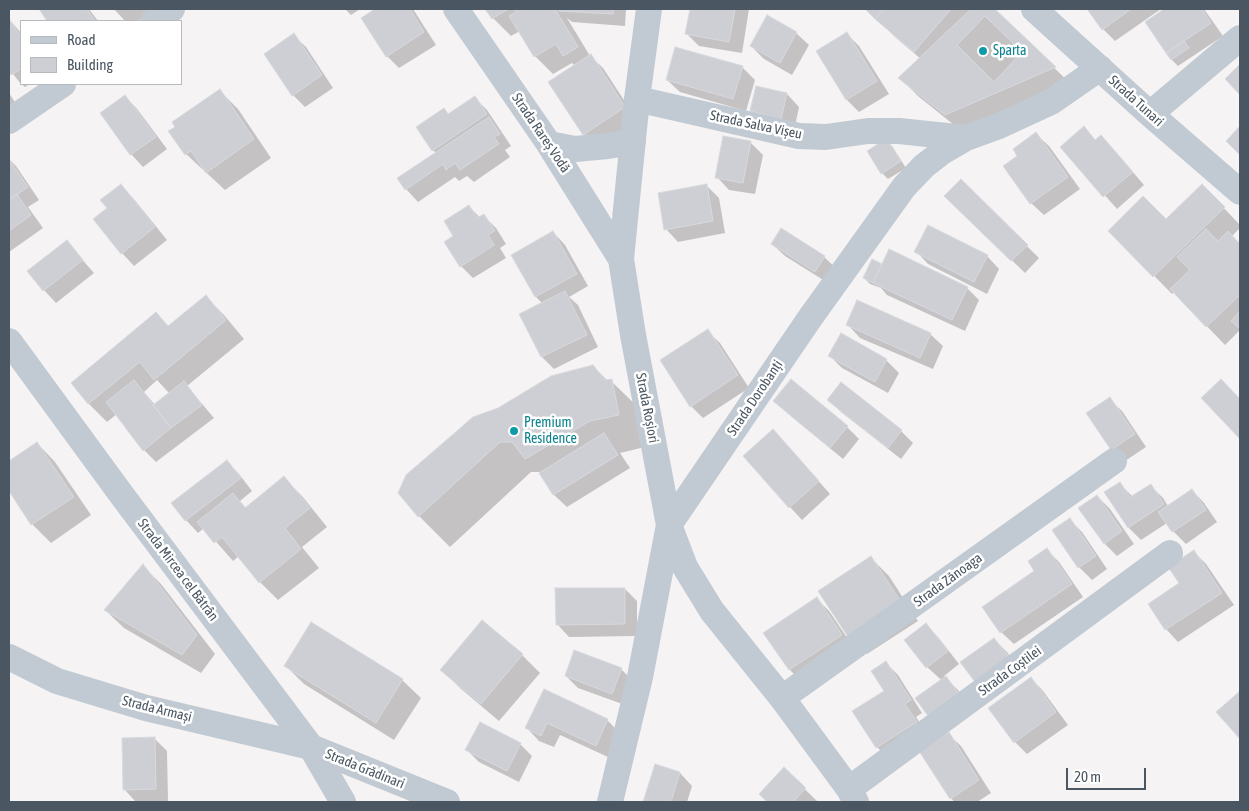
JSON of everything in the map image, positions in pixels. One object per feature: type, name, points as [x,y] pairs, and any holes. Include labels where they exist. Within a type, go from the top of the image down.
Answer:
[{"type":"street","points":[[156,20],[172,9]]},
{"type":"street","name":"Strada Rareș Vodă","points":[[456,9],[550,144],[621,259]]},
{"type":"street","name":"Strada Roșiori","points":[[610,802],[640,677],[669,525],[633,335],[621,259],[637,99],[649,9]]},
{"type":"street","name":"Strada Tunari","points":[[1040,11],[1150,114],[1240,192]]},
{"type":"street","points":[[1150,114],[1240,38]]},
{"type":"street","name":"Strada Dorobanți","points":[[669,525],[810,318],[904,187],[924,166],[942,152],[966,138],[999,126],[1051,102],[1100,68]]},
{"type":"street","points":[[9,121],[62,85]]},
{"type":"street","name":"Strada Salva Vișeu","points":[[637,99],[799,136],[826,136],[868,131],[899,131],[966,138]]},
{"type":"street","points":[[550,144],[575,149],[633,142]]},
{"type":"street","name":"Strada Mircea cel Bătrân","points":[[9,341],[311,747],[343,802]]},
{"type":"street","name":"Strada Zănoaga","points":[[782,698],[1114,461]]},
{"type":"street","points":[[669,525],[685,567],[712,611],[782,698],[853,796]]},
{"type":"street","name":"Strada Coștilei","points":[[853,796],[1170,553]]},
{"type":"street","name":"Strada Armași","points":[[9,657],[57,681],[103,696],[311,747]]},
{"type":"street","name":"Strada Grădinari","points":[[311,747],[447,802]]},
{"type":"building","points":[[39,9],[87,9],[94,20],[46,20]]},
{"type":"building","points":[[375,9],[410,9],[424,32],[386,57],[361,18]]},
{"type":"building","points":[[485,9],[508,9],[492,19]]},
{"type":"building","points":[[515,9],[555,9],[578,47],[563,56],[556,44],[534,57],[509,16],[516,12]]},
{"type":"building","points":[[559,9],[613,9],[613,14],[559,11]]},
{"type":"building","points":[[690,9],[735,9],[729,42],[685,34]]},
{"type":"building","points":[[867,9],[884,9],[875,19]]},
{"type":"building","points":[[884,9],[951,9],[914,52],[875,19]]},
{"type":"building","name":"Sparta","points":[[971,9],[995,9],[1056,67],[945,115],[898,78]]},
{"type":"building","points":[[1087,9],[1131,9],[1102,30]]},
{"type":"building","points":[[1164,9],[1202,9],[1211,23],[1166,53],[1145,22]]},
{"type":"building","points":[[767,15],[797,32],[780,63],[750,46]]},
{"type":"building","points":[[985,16],[1022,52],[994,82],[957,45]]},
{"type":"building","points":[[9,19],[20,36],[20,70],[11,75],[9,71]]},
{"type":"building","points":[[847,32],[877,81],[846,100],[816,51]]},
{"type":"building","points":[[294,33],[322,75],[292,96],[264,54]]},
{"type":"building","points":[[1184,41],[1189,48],[1171,60],[1166,53]]},
{"type":"building","points":[[675,47],[743,66],[733,99],[666,80]]},
{"type":"building","points":[[591,54],[625,107],[583,135],[548,82]]},
{"type":"building","points":[[1240,64],[1240,95],[1225,79]]},
{"type":"building","points":[[756,86],[787,93],[781,119],[750,111]]},
{"type":"building","points":[[220,89],[254,139],[206,173],[191,151],[185,155],[168,131],[175,127],[172,122]]},
{"type":"building","points":[[125,95],[156,137],[130,155],[100,113]]},
{"type":"building","points":[[475,96],[487,114],[432,151],[416,127],[444,108],[448,114]]},
{"type":"building","points":[[489,117],[500,134],[494,137],[499,144],[460,170],[455,163],[446,170],[443,164],[405,190],[397,178]]},
{"type":"building","points":[[1084,126],[1095,140],[1101,135],[1133,172],[1103,197],[1060,147]]},
{"type":"building","points":[[1240,126],[1240,155],[1226,141]]},
{"type":"building","points":[[1036,132],[1068,177],[1030,204],[1003,166],[1017,156],[1013,149]]},
{"type":"building","points":[[723,136],[751,141],[743,183],[715,178]]},
{"type":"building","points":[[886,139],[901,161],[881,174],[867,151]]},
{"type":"building","points":[[9,159],[28,187],[9,200]]},
{"type":"building","points":[[961,179],[1028,245],[1011,261],[944,196]]},
{"type":"building","points":[[121,184],[155,227],[121,254],[93,219],[107,208],[100,200]]},
{"type":"building","points":[[707,184],[713,221],[664,230],[658,193]]},
{"type":"building","points":[[1202,184],[1225,207],[1153,277],[1108,231],[1143,196],[1166,219]]},
{"type":"building","points":[[17,194],[31,215],[9,231],[9,200]]},
{"type":"building","points":[[469,205],[477,218],[484,214],[495,231],[488,235],[494,245],[460,267],[444,242],[453,236],[444,221]]},
{"type":"building","points":[[928,225],[988,255],[974,282],[914,252]]},
{"type":"building","points":[[781,228],[825,256],[815,272],[771,244]]},
{"type":"building","points":[[1206,229],[1218,241],[1228,231],[1240,244],[1240,295],[1206,327],[1170,289],[1190,270],[1177,257]]},
{"type":"building","points":[[553,231],[577,274],[535,297],[511,255]]},
{"type":"building","points":[[67,240],[83,260],[43,291],[27,271]]},
{"type":"building","points":[[889,249],[968,287],[952,320],[873,283]]},
{"type":"building","points":[[872,259],[882,264],[873,283],[863,278]]},
{"type":"building","points":[[565,291],[587,335],[541,357],[519,314]]},
{"type":"building","points":[[206,295],[226,320],[154,380],[140,362],[88,404],[71,383],[156,312],[168,326]]},
{"type":"building","points":[[857,300],[931,333],[920,358],[846,325]]},
{"type":"building","points":[[1240,311],[1240,329],[1231,321]]},
{"type":"building","points":[[708,329],[738,375],[690,407],[660,360]]},
{"type":"building","points":[[841,333],[887,359],[875,382],[828,356]]},
{"type":"building","name":"Premium Residence","points":[[593,365],[605,380],[612,379],[619,415],[590,421],[525,459],[512,442],[500,442],[418,517],[398,493],[406,475],[473,417],[498,408],[551,376]]},
{"type":"building","points":[[791,379],[848,426],[830,448],[773,401]]},
{"type":"building","points":[[1221,379],[1240,399],[1240,439],[1201,398]]},
{"type":"building","points":[[134,380],[171,428],[143,451],[106,402]]},
{"type":"building","points":[[184,381],[202,405],[171,428],[153,405]]},
{"type":"building","points":[[841,382],[902,430],[888,448],[827,400]]},
{"type":"building","points":[[1110,397],[1135,434],[1111,450],[1086,413]]},
{"type":"building","points":[[773,429],[819,481],[789,508],[743,456]]},
{"type":"building","points":[[604,433],[618,455],[553,495],[539,473]]},
{"type":"building","points":[[37,442],[74,497],[31,525],[9,491],[9,461]]},
{"type":"building","points":[[227,460],[241,478],[185,521],[171,503]]},
{"type":"building","points":[[284,476],[310,508],[285,528],[301,549],[259,583],[222,537],[214,543],[197,522],[233,493],[245,508]]},
{"type":"building","points":[[1120,482],[1130,497],[1151,484],[1164,504],[1128,528],[1104,492]]},
{"type":"building","points":[[1192,489],[1206,510],[1172,532],[1158,512]]},
{"type":"building","points":[[1097,495],[1122,531],[1104,544],[1078,508]]},
{"type":"building","points":[[1070,518],[1096,556],[1078,568],[1052,530]]},
{"type":"building","points":[[1047,548],[1072,584],[1000,633],[982,607],[1034,571],[1028,561]]},
{"type":"building","points":[[1194,550],[1222,593],[1165,630],[1148,604],[1179,583],[1168,567]]},
{"type":"building","points":[[871,556],[901,602],[848,637],[818,591]]},
{"type":"building","points":[[143,564],[197,635],[182,655],[104,610]]},
{"type":"building","points":[[555,588],[625,588],[625,624],[556,625]]},
{"type":"building","points":[[817,597],[842,635],[789,670],[763,633]]},
{"type":"building","points":[[482,620],[523,654],[481,704],[440,670]]},
{"type":"building","points":[[311,622],[403,679],[376,723],[284,666]]},
{"type":"building","points":[[926,623],[948,651],[926,668],[904,640]]},
{"type":"building","points":[[994,638],[1009,657],[975,682],[960,662]]},
{"type":"building","points":[[574,650],[622,668],[612,694],[565,676]]},
{"type":"building","points":[[886,661],[911,700],[905,704],[917,722],[876,748],[852,711],[884,691],[871,671]]},
{"type":"building","points":[[946,676],[959,694],[928,716],[915,698]]},
{"type":"building","points":[[1031,677],[1056,712],[1014,743],[988,708]]},
{"type":"building","points":[[544,689],[608,719],[596,746],[547,723],[541,736],[525,728]]},
{"type":"building","points":[[1240,691],[1240,739],[1216,712]]},
{"type":"building","points":[[480,722],[521,743],[507,771],[465,750]]},
{"type":"building","points":[[949,732],[979,780],[950,799],[919,751]]},
{"type":"building","points":[[155,737],[156,789],[123,790],[122,738]]},
{"type":"building","points":[[655,764],[680,772],[671,802],[643,802]]},
{"type":"building","points":[[784,767],[806,788],[793,802],[767,802],[759,794]]},
{"type":"place","name":"Sparta","points":[[983,51]]},
{"type":"place","name":"Premium Residence","points":[[514,431]]}]
